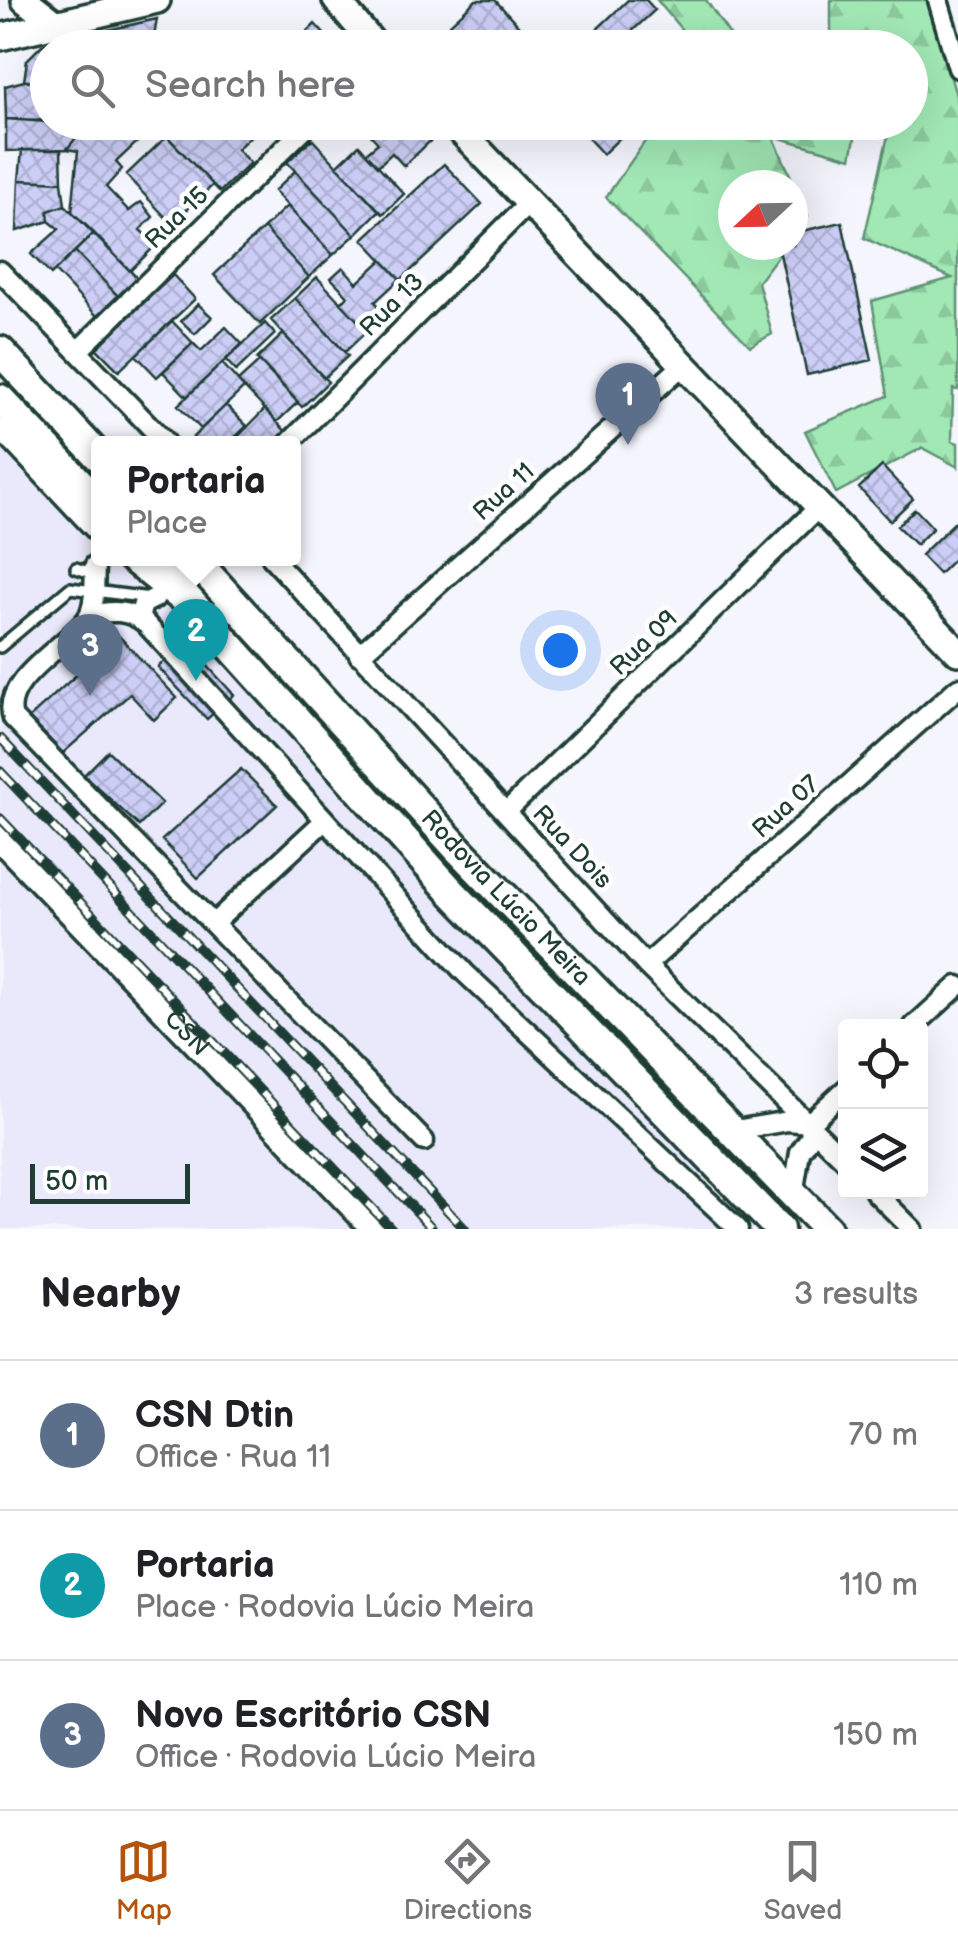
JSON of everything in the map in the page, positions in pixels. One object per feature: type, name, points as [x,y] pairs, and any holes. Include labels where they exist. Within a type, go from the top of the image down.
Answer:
[{"type":"main road","points":[[0,333],[28,382]]},
{"type":"main road","points":[[0,351],[91,450]]},
{"type":"main road","points":[[0,399],[91,519]]},
{"type":"main road","name":"Rodovia Lúcio Meira","points":[[156,566],[177,604],[778,1229]]},
{"type":"main road","name":"Rodovia Lúcio Meira","points":[[200,566],[458,849],[828,1229]]},
{"type":"street","points":[[25,0],[55,23]]},
{"type":"street","points":[[30,30],[111,6],[157,0]]},
{"type":"street","points":[[337,4],[361,30]]},
{"type":"street","points":[[946,7],[958,68]]},
{"type":"street","points":[[2,38],[30,30]]},
{"type":"street","name":"Rua 15","points":[[79,350],[293,140]]},
{"type":"street","points":[[470,140],[817,510],[958,652]]},
{"type":"street","name":"Rua 13","points":[[297,436],[531,202]]},
{"type":"street","points":[[0,271],[159,436]]},
{"type":"street","name":"Rua 11","points":[[359,655],[682,366]]},
{"type":"street","points":[[0,429],[91,521]]},
{"type":"street","name":"Rua 09","points":[[506,812],[817,510]]},
{"type":"street","points":[[90,564],[94,590],[88,616],[14,686],[9,711],[61,772],[424,1140]]},
{"type":"street","points":[[133,566],[177,604]]},
{"type":"street","name":"Rua Dois","points":[[279,566],[646,964],[838,1153]]},
{"type":"street","points":[[139,618],[143,604],[177,604]]},
{"type":"street","points":[[88,616],[117,611],[139,618],[323,822],[506,1014],[629,1122],[738,1229]]},
{"type":"street","name":"Rua 07","points":[[646,964],[958,688]]},
{"type":"street","points":[[214,924],[323,822]]},
{"type":"street","name":"CSN","points":[[0,838],[375,1229]]},
{"type":"street","points":[[922,1019],[958,986]]},
{"type":"street","points":[[730,1131],[788,1122],[809,1123],[838,1096]]},
{"type":"street","points":[[793,1194],[800,1152],[812,1136],[809,1123]]},
{"type":"street","points":[[883,1199],[912,1229]]},
{"type":"lane","points":[[0,647],[66,590],[94,590],[177,604]]},
{"type":"shaded area","points":[[0,418],[91,517],[91,566],[137,566],[442,899],[760,1229],[0,1229]]},
{"type":"green space","points":[[657,0],[706,0],[726,30],[682,30]]},
{"type":"green space","points":[[831,0],[929,0],[958,103],[958,390],[953,389],[952,441],[958,443],[958,467],[922,448],[836,493],[805,431],[888,396],[872,301],[952,278],[864,238],[887,140],[928,140],[928,30],[831,30]]},
{"type":"green space","points":[[646,140],[775,140],[788,170],[718,170],[718,260],[775,260],[758,282],[772,334],[750,346],[606,197]]},
{"type":"green space","points":[[787,140],[855,140],[851,158]]},
{"type":"building","points":[[476,0],[495,0],[522,30],[455,30],[450,24]]},
{"type":"building","points":[[628,0],[646,0],[655,10],[633,30],[596,30]]},
{"type":"building","points":[[157,19],[155,30],[108,30]]},
{"type":"building","points":[[30,57],[30,81],[24,81]]},
{"type":"building","points":[[30,81],[30,120],[6,119],[5,86]]},
{"type":"building","points":[[6,119],[30,121],[30,140],[74,140],[67,149],[6,151]]},
{"type":"building","points":[[74,140],[139,140],[116,162],[122,169],[106,187],[129,211],[141,202],[153,217],[140,230],[156,245],[130,271],[72,212],[78,151],[67,149]]},
{"type":"building","points":[[163,140],[171,140],[213,185],[172,224],[126,175]]},
{"type":"building","points":[[170,140],[246,140],[237,149],[250,163],[220,192]]},
{"type":"building","points":[[313,140],[379,211],[355,235],[287,162]]},
{"type":"building","points":[[375,140],[431,140],[404,166],[392,153],[378,166],[366,153],[378,143]]},
{"type":"building","points":[[590,140],[618,140],[603,154]]},
{"type":"building","points":[[359,145],[404,194],[383,214],[337,166]]},
{"type":"building","points":[[22,150],[61,150],[62,182],[19,180]]},
{"type":"building","points":[[444,164],[482,204],[401,280],[363,239]]},
{"type":"building","points":[[295,171],[355,235],[333,255],[274,191]]},
{"type":"building","points":[[19,180],[62,182],[65,205],[48,211],[49,221],[17,231]]},
{"type":"building","points":[[65,205],[94,233],[51,275],[31,254],[59,229],[49,221],[48,211]]},
{"type":"building","points":[[287,206],[333,255],[309,277],[264,228]]},
{"type":"building","points":[[842,222],[872,360],[807,375],[781,260],[808,260],[808,230]]},
{"type":"building","points":[[264,228],[309,277],[260,324],[214,275]]},
{"type":"building","points":[[94,233],[137,278],[118,296],[75,251]]},
{"type":"building","points":[[75,251],[118,296],[97,316],[55,271]]},
{"type":"building","points":[[382,260],[400,279],[375,302],[385,312],[375,322],[367,314],[359,322],[341,303],[348,296],[331,278],[343,267],[357,283]]},
{"type":"building","points":[[173,275],[195,299],[119,371],[96,348]]},
{"type":"building","points":[[317,277],[367,331],[345,352],[295,298]]},
{"type":"building","points":[[295,298],[348,356],[324,378],[271,320]]},
{"type":"building","points":[[198,304],[212,317],[195,334],[181,321]]},
{"type":"building","points":[[172,321],[193,343],[157,377],[136,355]]},
{"type":"building","points":[[265,323],[275,334],[236,371],[226,360]]},
{"type":"building","points":[[226,327],[242,344],[187,397],[163,372],[193,343],[201,351]]},
{"type":"building","points":[[283,334],[328,382],[302,407],[257,359]]},
{"type":"building","points":[[260,361],[298,402],[277,422],[238,381]]},
{"type":"building","points":[[222,363],[244,388],[201,429],[178,405]]},
{"type":"building","points":[[226,405],[247,426],[236,436],[194,436]]},
{"type":"building","points":[[265,409],[288,434],[286,436],[239,436]]},
{"type":"building","points":[[882,466],[913,499],[890,521],[859,488]]},
{"type":"building","points":[[915,509],[933,528],[916,545],[897,526]]},
{"type":"building","points":[[958,519],[958,555],[939,574],[921,555]]},
{"type":"building","points":[[119,636],[177,698],[154,720],[130,694],[63,753],[29,718]]},
{"type":"building","points":[[185,641],[234,695],[207,719],[158,667]]},
{"type":"building","points":[[108,751],[162,803],[139,826],[84,775]]},
{"type":"building","points":[[241,769],[277,805],[198,878],[162,840]]},
{"type":"railway","points":[[0,738],[465,1229]]},
{"type":"railway","points":[[0,771],[433,1229]]},
{"type":"railway","points":[[0,818],[392,1229]]},
{"type":"place","name":"CSN Dtin","points":[[628,445]]},
{"type":"place","name":"Portaria","points":[[196,681]]},
{"type":"place","name":"Novo Escritório CSN","points":[[90,696]]}]
